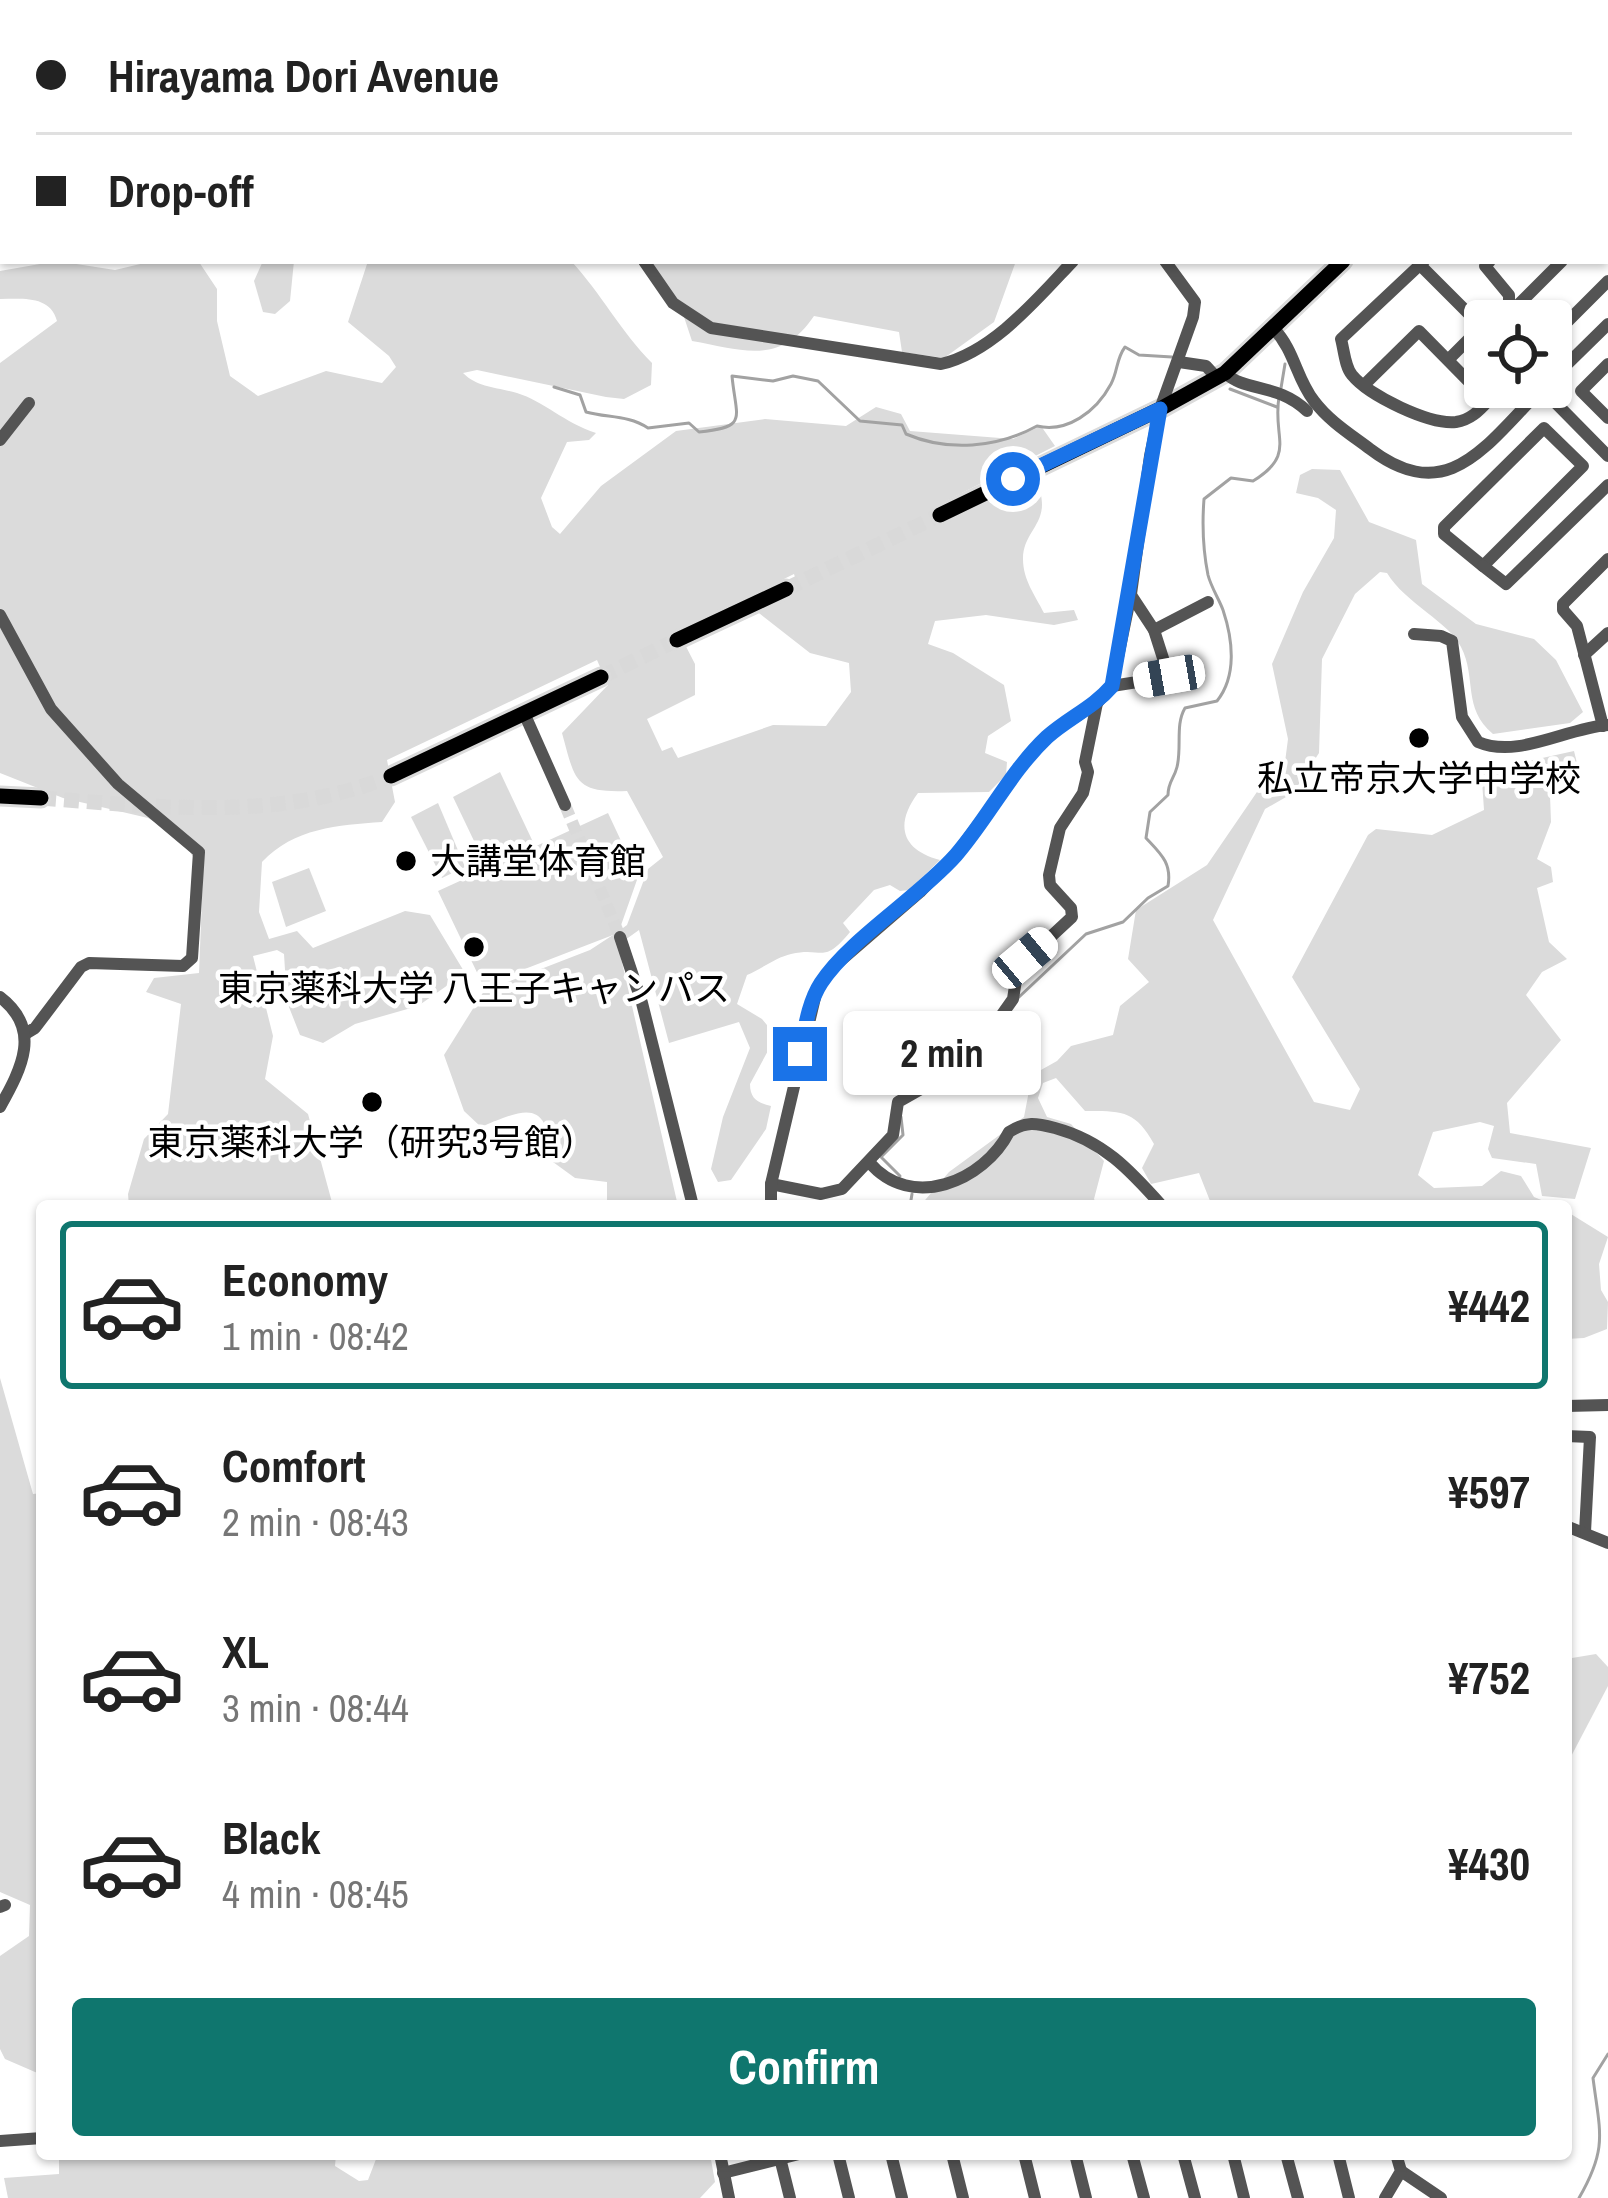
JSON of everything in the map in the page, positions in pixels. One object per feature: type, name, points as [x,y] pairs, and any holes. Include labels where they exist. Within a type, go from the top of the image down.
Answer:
[{"type":"main road","points":[[940,514],[1221,375],[1340,264]]},
{"type":"main road","points":[[677,640],[786,589]]},
{"type":"main road","points":[[391,776],[602,676]]},
{"type":"main road","points":[[0,796],[41,798]]},
{"type":"street","points":[[646,264],[679,309],[711,328],[941,364],[1009,325],[1070,264]]},
{"type":"street","points":[[771,1200],[809,1010],[824,979],[957,853],[1042,742],[1097,703],[1112,686],[1160,409],[1181,358],[1195,302],[1167,264]]},
{"type":"street","points":[[1364,385],[1420,331],[1488,401],[1468,419],[1442,422],[1388,401],[1364,385],[1350,373],[1341,339],[1421,264]]},
{"type":"street","points":[[1423,264],[1464,305]]},
{"type":"street","points":[[1487,264],[1487,272],[1509,300]]},
{"type":"street","points":[[1523,300],[1559,264]]},
{"type":"street","points":[[1572,317],[1608,280]]},
{"type":"street","points":[[1572,358],[1608,323]]},
{"type":"street","points":[[1274,329],[1289,345],[1307,391],[1326,416],[1383,459],[1414,474],[1440,474],[1464,463],[1521,408]]},
{"type":"street","points":[[1449,359],[1464,344]]},
{"type":"street","points":[[1181,358],[1233,380],[1282,393],[1307,411]]},
{"type":"street","points":[[1566,448],[1605,415],[1581,392],[1608,364]]},
{"type":"street","points":[[0,440],[29,403]]},
{"type":"street","points":[[1563,408],[1608,456]]},
{"type":"street","points":[[1483,566],[1583,466],[1544,428],[1444,527],[1444,534],[1483,566],[1507,584],[1608,485]]},
{"type":"street","points":[[1414,634],[1452,641],[1462,717],[1478,742],[1509,748],[1605,725],[1577,626],[1563,604],[1608,559]]},
{"type":"street","points":[[1112,686],[1169,676],[1154,630],[1130,594]]},
{"type":"street","points":[[1154,630],[1208,602]]},
{"type":"street","points":[[0,615],[51,709],[118,784],[200,852],[192,958],[183,966],[89,963],[26,1034]]},
{"type":"street","points":[[1585,655],[1608,633]]},
{"type":"street","points":[[771,1184],[821,1194],[842,1189],[893,1135],[898,1102],[942,1077],[958,1044],[1001,1016],[1012,999],[1018,967],[1072,917],[1048,875],[1060,828],[1084,794],[1097,703]]},
{"type":"street","points":[[524,713],[565,805]]},
{"type":"street","points":[[620,937],[643,1003],[692,1200]]},
{"type":"street","points":[[0,997],[22,1018],[26,1034],[25,1048],[0,1107]]},
{"type":"street","points":[[869,1162],[878,1173],[912,1187],[956,1182],[998,1154],[1010,1132],[1032,1122],[1112,1152],[1156,1200]]},
{"type":"street","points":[[1572,1406],[1608,1405]]},
{"type":"street","points":[[1572,1436],[1590,1437],[1585,1532]]},
{"type":"street","points":[[1572,1528],[1608,1544]]},
{"type":"street","points":[[0,2141],[36,2138]]},
{"type":"street","points":[[721,2160],[729,2198]]},
{"type":"street","points":[[723,2173],[767,2160]]},
{"type":"street","points":[[781,2160],[790,2198]]},
{"type":"street","points":[[840,2160],[849,2198]]},
{"type":"street","points":[[892,2160],[902,2198]]},
{"type":"street","points":[[954,2160],[963,2198]]},
{"type":"street","points":[[1026,2160],[1035,2198]]},
{"type":"street","points":[[1076,2160],[1086,2198]]},
{"type":"street","points":[[1134,2160],[1144,2198]]},
{"type":"street","points":[[1185,2160],[1195,2198]]},
{"type":"street","points":[[1234,2160],[1244,2198]]},
{"type":"street","points":[[1288,2160],[1298,2198]]},
{"type":"street","points":[[1339,2160],[1348,2198]]},
{"type":"street","points":[[1398,2160],[1402,2171],[1441,2198]]},
{"type":"street","points":[[1385,2198],[1402,2171]]},
{"type":"shaded area","points":[[40,264],[115,270],[140,264],[200,264],[217,289],[217,321],[230,376],[258,396],[326,371],[382,383],[396,367],[348,322],[367,264],[574,264],[652,363],[651,385],[624,399],[477,370],[463,373],[481,384],[527,397],[596,433],[589,440],[567,442],[541,498],[552,527],[560,534],[601,486],[676,431],[765,419],[846,426],[876,407],[901,414],[910,431],[1013,439],[1041,426],[1055,446],[936,506],[944,519],[1035,478],[1042,505],[1024,548],[1025,574],[1044,613],[1074,610],[1078,620],[1054,625],[986,615],[935,621],[928,644],[953,653],[1004,685],[1011,721],[988,736],[985,753],[1007,762],[1006,775],[989,792],[918,793],[906,816],[906,835],[917,850],[940,860],[909,890],[890,885],[874,890],[843,923],[850,932],[834,949],[786,956],[747,975],[737,1004],[762,1019],[776,1036],[750,1084],[756,1099],[771,1106],[766,1129],[731,1180],[718,1182],[711,1169],[723,1117],[750,1048],[739,1022],[669,1043],[639,930],[618,945],[677,1200],[607,1200],[607,1182],[575,1178],[553,1162],[546,1127],[533,1113],[481,1127],[464,1111],[444,1055],[484,991],[590,950],[613,935],[483,985],[438,891],[608,813],[638,877],[619,931],[627,925],[648,869],[663,857],[627,791],[587,786],[570,762],[562,733],[608,685],[597,660],[387,760],[395,802],[382,822],[302,835],[262,862],[259,912],[269,939],[297,931],[313,948],[405,911],[430,915],[465,973],[418,1006],[355,1024],[323,1043],[300,1035],[287,1002],[284,954],[277,950],[253,956],[273,1036],[265,1079],[308,1114],[331,1200],[128,1200],[144,1139],[168,1114],[181,1004],[146,992],[154,978],[199,973],[203,873],[182,839],[148,818],[63,798],[0,773],[0,363],[57,321],[42,303],[0,299],[0,271]],"holes":[[[794,574],[799,590],[755,610],[810,653],[849,663],[851,692],[826,726],[773,725],[678,758],[672,747],[662,751],[647,719],[695,695],[695,664],[678,631]]]},
{"type":"shaded area","points":[[262,264],[294,264],[290,301],[275,314],[263,312],[254,281]]},
{"type":"shaded area","points":[[650,264],[1015,264],[994,322],[944,358],[902,352],[899,332],[814,316],[801,332],[774,348],[744,350],[692,341],[680,305]]},
{"type":"shaded area","points":[[1312,469],[1340,470],[1369,522],[1416,540],[1422,584],[1476,624],[1534,639],[1556,660],[1583,712],[1570,723],[1493,734],[1477,714],[1466,659],[1455,638],[1387,573],[1380,572],[1355,594],[1322,659],[1319,753],[1293,793],[1265,809],[1213,920],[1314,1102],[1350,1110],[1360,1089],[1292,977],[1368,835],[1376,829],[1432,835],[1484,810],[1481,766],[1506,766],[1574,751],[1578,767],[1550,795],[1551,822],[1537,859],[1551,867],[1553,882],[1537,888],[1549,942],[1567,959],[1542,972],[1526,995],[1561,1040],[1507,1103],[1510,1133],[1591,1148],[1575,1199],[1542,1196],[1536,1164],[1492,1158],[1488,1149],[1494,1126],[1480,1122],[1433,1132],[1418,1175],[1434,1188],[1482,1186],[1501,1171],[1521,1176],[1534,1197],[1541,1200],[1210,1200],[1199,1173],[1151,1184],[1142,1168],[1154,1144],[1140,1124],[1118,1112],[1085,1111],[1056,1078],[1043,1083],[1038,1098],[1047,1117],[1071,1124],[1104,1161],[1095,1200],[925,1200],[949,1172],[1024,1117],[1032,1075],[1057,1061],[1071,1046],[1113,1035],[1120,1006],[1149,982],[1128,959],[1136,910],[1207,865],[1259,789],[1285,762],[1288,739],[1272,664],[1303,592],[1334,538],[1336,510],[1318,498],[1296,493],[1300,475]]},
{"type":"shaded area","points":[[500,772],[533,842],[486,866],[453,797]]},
{"type":"shaded area","points":[[438,803],[465,867],[442,878],[411,817]]},
{"type":"shaded area","points":[[309,868],[326,911],[286,927],[272,882]]},
{"type":"shaded area","points":[[1572,1215],[1608,1237],[1599,1264],[1601,1290],[1608,1302],[1607,1329],[1572,1339]]},
{"type":"shaded area","points":[[0,1378],[36,1494],[36,2072],[5,2059],[0,2049],[0,1956],[29,1936],[30,1905],[0,1892]]},
{"type":"shaded area","points":[[1596,1654],[1608,1667],[1608,1686],[1572,1755],[1572,1658]]},
{"type":"shaded area","points":[[59,2160],[336,2160],[335,2166],[359,2181],[368,2180],[376,2160],[711,2160],[715,2182],[700,2198],[8,2198],[4,2178],[59,2174]]},
{"type":"waterway","points":[[554,387],[580,395],[586,412],[648,428],[689,423],[699,432],[726,427],[736,418],[732,376],[773,381],[793,376],[818,381],[860,421],[902,425],[906,434],[922,440],[972,445],[1080,418],[1105,394],[1125,347],[1139,355],[1172,357]]},
{"type":"waterway","points":[[1281,388],[1285,364]]},
{"type":"waterway","points":[[1230,389],[1277,407]]},
{"type":"waterway","points":[[1019,997],[1086,934],[1123,922],[1168,886],[1167,865],[1146,838],[1150,812],[1168,795],[1185,708],[1217,701],[1230,669],[1226,621],[1206,566],[1204,499],[1231,478],[1253,481],[1275,462],[1280,444],[1279,397]]},
{"type":"waterway","points":[[983,1035],[1000,1024]]},
{"type":"waterway","points":[[900,1176],[881,1157],[903,1135],[901,1117]]},
{"type":"waterway","points":[[911,1200],[912,1194]]},
{"type":"waterway","points":[[1579,2198],[1600,2140],[1593,2078],[1608,2054]]},
{"type":"tunnel","points":[[786,589],[940,515]]},
{"type":"tunnel","points":[[601,677],[677,640]]},
{"type":"tunnel","points":[[41,798],[174,807],[262,806],[348,791],[391,776]]},
{"type":"tunnel","points":[[565,805],[620,937]]},
{"type":"place","name":"私立帝京大学中学校","points":[[1419,738]]},
{"type":"place","name":"大講堂体育館","points":[[406,861]]},
{"type":"place","name":"東京薬科大学 八王子キャンパス","points":[[474,947]]},
{"type":"place","name":"東京薬科大学（研究3号館）","points":[[372,1102]]},
{"type":"route","points":[[800,1054],[813,998],[831,969],[920,892],[957,853],[1033,752],[1112,686],[1160,409],[1013,479]]}]
